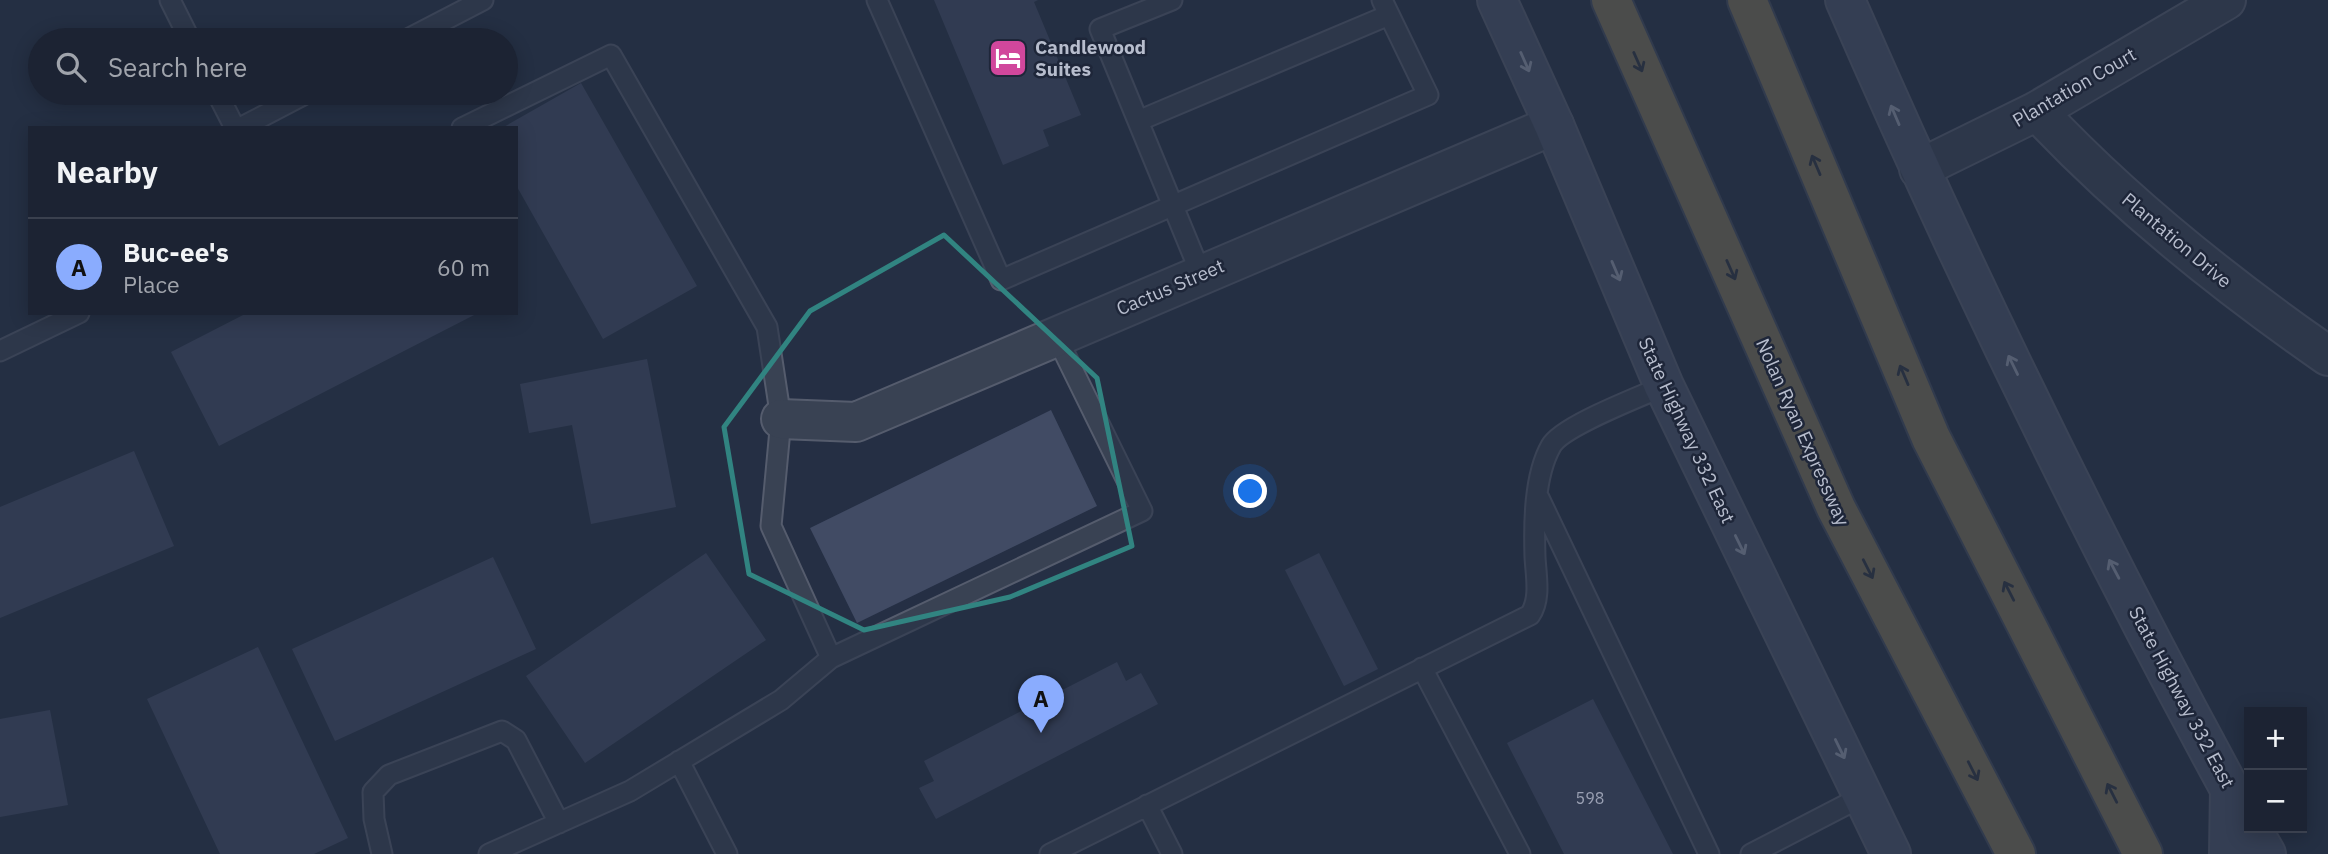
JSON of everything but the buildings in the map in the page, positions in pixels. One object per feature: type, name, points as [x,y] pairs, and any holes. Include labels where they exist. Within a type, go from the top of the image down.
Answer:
[{"type":"highway","name":"Nolan Ryan Expressway","points":[[1611,0],[1836,509],[2016,854]]},
{"type":"highway","points":[[1747,0],[1931,438],[2143,854]]},
{"type":"main road","name":"State Highway 332 East","points":[[1497,0],[1554,125],[1664,386],[1891,854]]},
{"type":"main road","name":"State Highway 332 East","points":[[1845,0],[1919,169],[2079,502],[2244,815]]},
{"type":"main road","points":[[2229,854],[2230,789]]},
{"type":"main road","name":"State Highway 332 East","points":[[2254,833],[2266,854]]},
{"type":"street","name":"Plantation Court","points":[[1919,169],[2037,111],[2227,0]]},
{"type":"street","name":"Plantation Drive","points":[[2037,111],[2075,151],[2188,253],[2328,356]]},
{"type":"street","name":"Cactus Street","points":[[781,419],[856,422],[1554,125]]},
{"type":"lane","points":[[170,0],[184,28]]},
{"type":"lane","points":[[429,28],[483,0]]},
{"type":"lane","points":[[877,0],[1001,280],[1428,94],[1385,8],[1138,121]]},
{"type":"lane","points":[[1172,0],[1100,29],[1201,274]]},
{"type":"lane","points":[[518,101],[611,55],[766,327],[781,419],[771,526],[831,658]]},
{"type":"lane","points":[[224,105],[237,126]]},
{"type":"lane","points":[[242,126],[283,105]]},
{"type":"lane","points":[[466,126],[509,105]]},
{"type":"lane","points":[[0,351],[75,315]]},
{"type":"lane","points":[[489,854],[629,791],[781,700],[831,658],[1142,511],[1056,336]]},
{"type":"lane","points":[[1063,851],[1147,805],[1530,615],[1534,609],[1537,589],[1536,492],[1551,446],[1560,436],[1583,423],[1664,386]]},
{"type":"lane","points":[[1536,492],[1709,854]]},
{"type":"lane","points":[[1422,668],[1520,854]]},
{"type":"lane","points":[[382,854],[374,819],[373,792],[389,775],[502,731],[516,740],[559,823]]},
{"type":"lane","points":[[679,761],[727,854]]},
{"type":"lane","points":[[1751,854],[1863,796]]},
{"type":"lane","points":[[1147,805],[1172,854]]},
{"type":"highlighted area","points":[[944,235],[1097,378],[1132,546],[1010,597],[864,630],[749,574],[724,427],[810,311]]},
{"type":"place","name":"Candlewood Suites","points":[[1008,58]]},
{"type":"place","name":"Buc-ee's","points":[[1041,733]]}]
